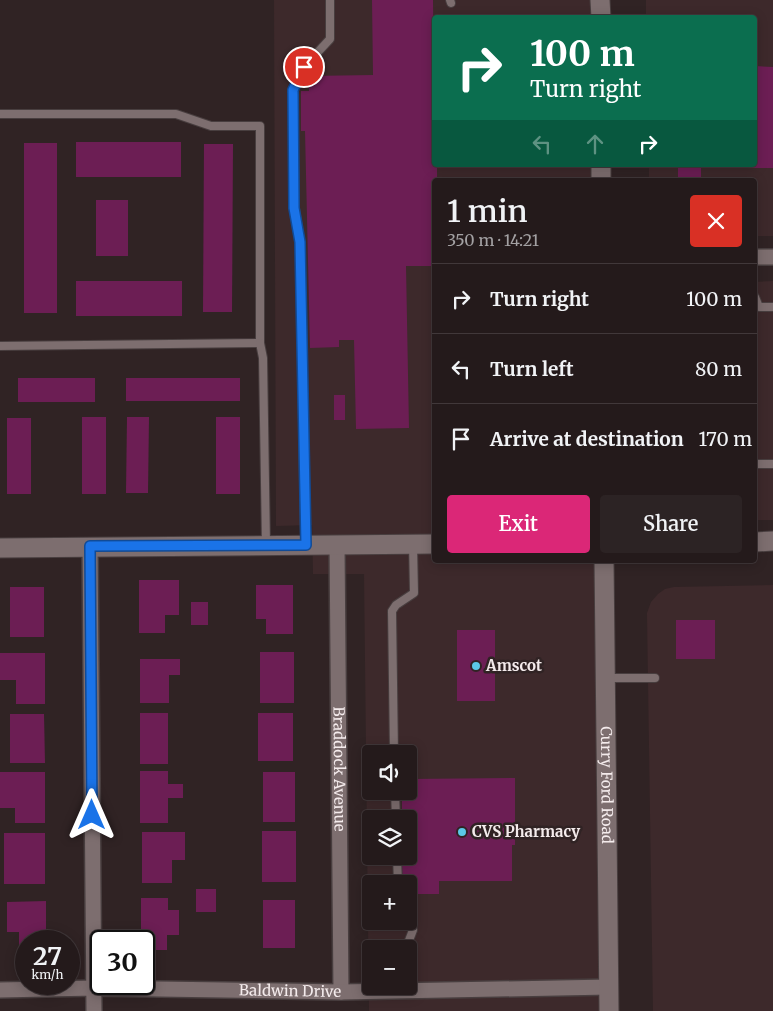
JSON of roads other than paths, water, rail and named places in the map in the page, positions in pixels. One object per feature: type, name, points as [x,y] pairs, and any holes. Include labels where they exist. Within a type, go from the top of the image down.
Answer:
[{"type":"street","points":[[600,0],[601,15]]},
{"type":"street","points":[[757,257],[773,256]]},
{"type":"street","points":[[757,542],[773,541]]},
{"type":"street","points":[[0,548],[432,544]]},
{"type":"street","name":"Braddock Avenue","points":[[337,545],[341,992]]},
{"type":"street","points":[[90,546],[93,930]]},
{"type":"street","name":"Curry Ford Road","points":[[604,563],[609,1011]]},
{"type":"street","name":"Baldwin Drive","points":[[417,989],[609,987]]},
{"type":"street","name":"Baldwin Drive","points":[[0,990],[90,988]]},
{"type":"street","name":"Baldwin Drive","points":[[155,989],[362,991]]},
{"type":"street","points":[[94,995],[94,1011]]},
{"type":"lane","points":[[306,545],[300,242],[294,208],[293,90],[304,67],[330,39],[330,0]]},
{"type":"lane","points":[[0,114],[176,114],[210,126],[260,126],[260,343],[263,358],[266,545]]},
{"type":"lane","points":[[757,307],[773,307]]},
{"type":"lane","points":[[0,346],[260,343]]},
{"type":"lane","points":[[757,464],[773,464]]},
{"type":"lane","points":[[394,745],[392,611],[396,605],[414,593],[413,544]]},
{"type":"lane","points":[[606,678],[655,678]]},
{"type":"place","name":"Amscot","points":[[476,666]]},
{"type":"place","name":"CVS Pharmacy","points":[[462,832]]}]
